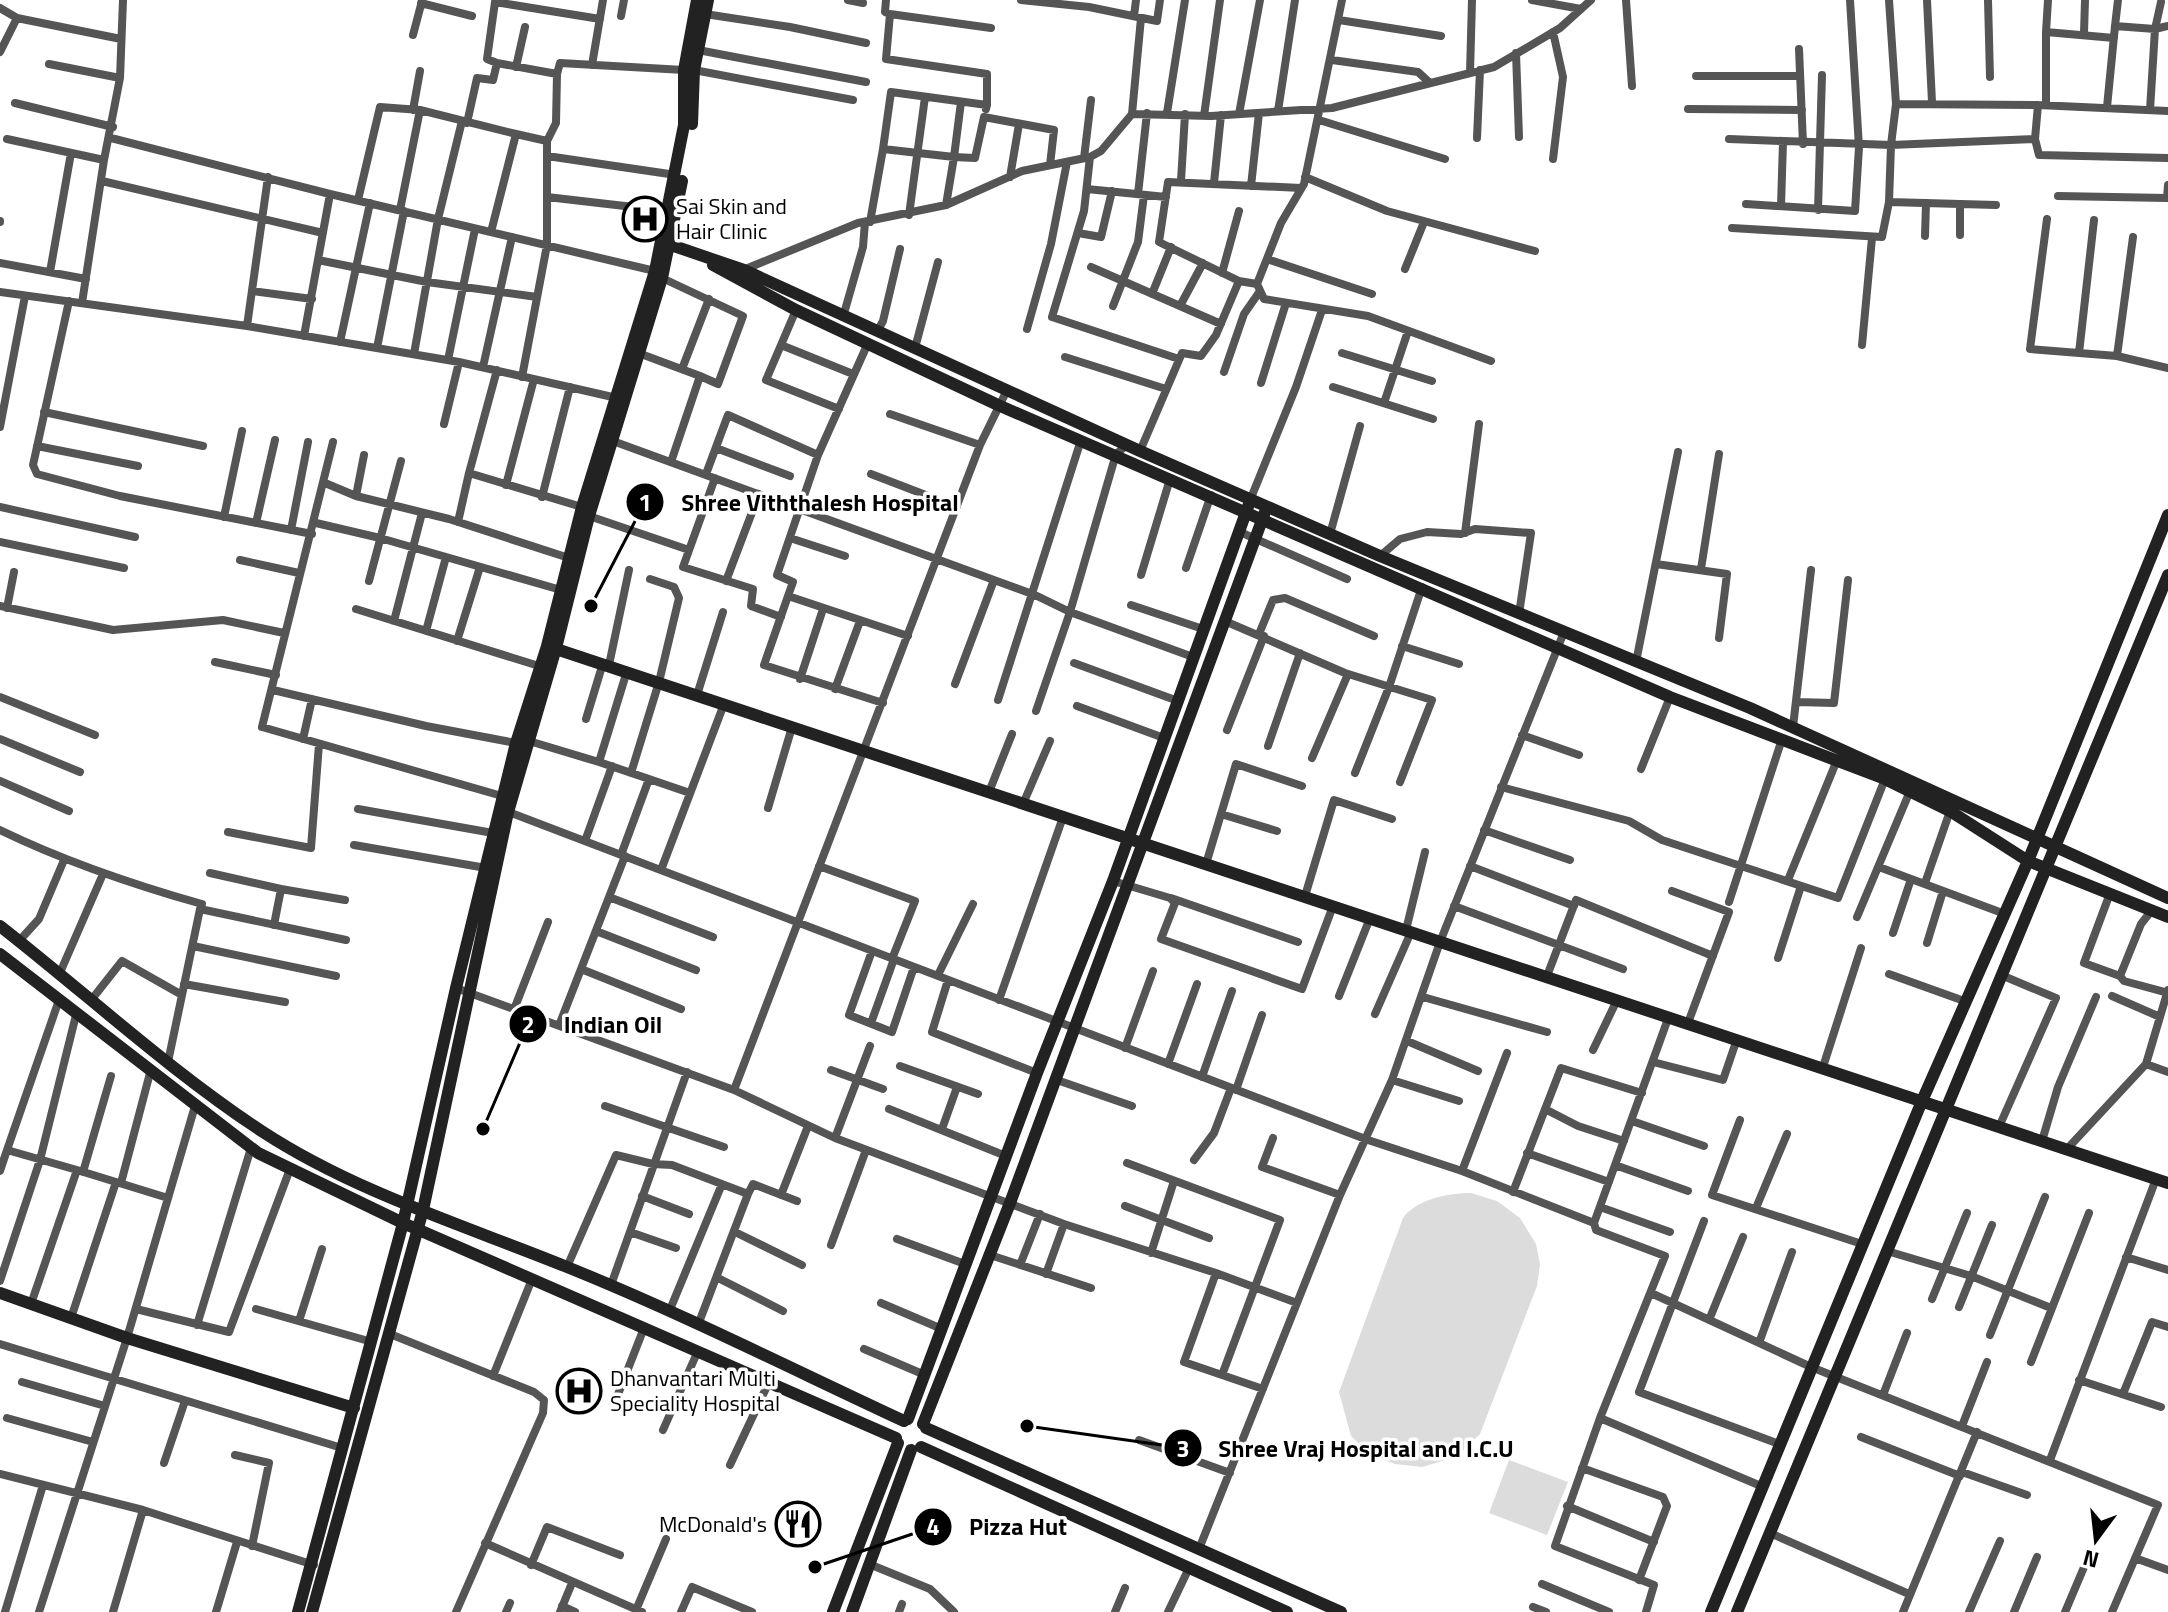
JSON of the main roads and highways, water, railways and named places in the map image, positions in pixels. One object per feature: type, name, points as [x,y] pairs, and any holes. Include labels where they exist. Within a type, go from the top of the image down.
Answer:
[{"type":"place","name":"Sai Skin and Hair Clinic","points":[[645,219]]},
{"type":"place","name":"Shree Viththalesh Hospital","points":[[591,606]]},
{"type":"place","name":"Indian Oil","points":[[483,1129]]},
{"type":"place","name":"Dhanvantari Multi Speciality Hospital","points":[[579,1391]]},
{"type":"place","name":"Shree Vraj Hospital and I.C.U","points":[[1027,1426]]},
{"type":"place","name":"McDonald's","points":[[798,1524]]},
{"type":"place","name":"Pizza Hut","points":[[815,1567]]}]
